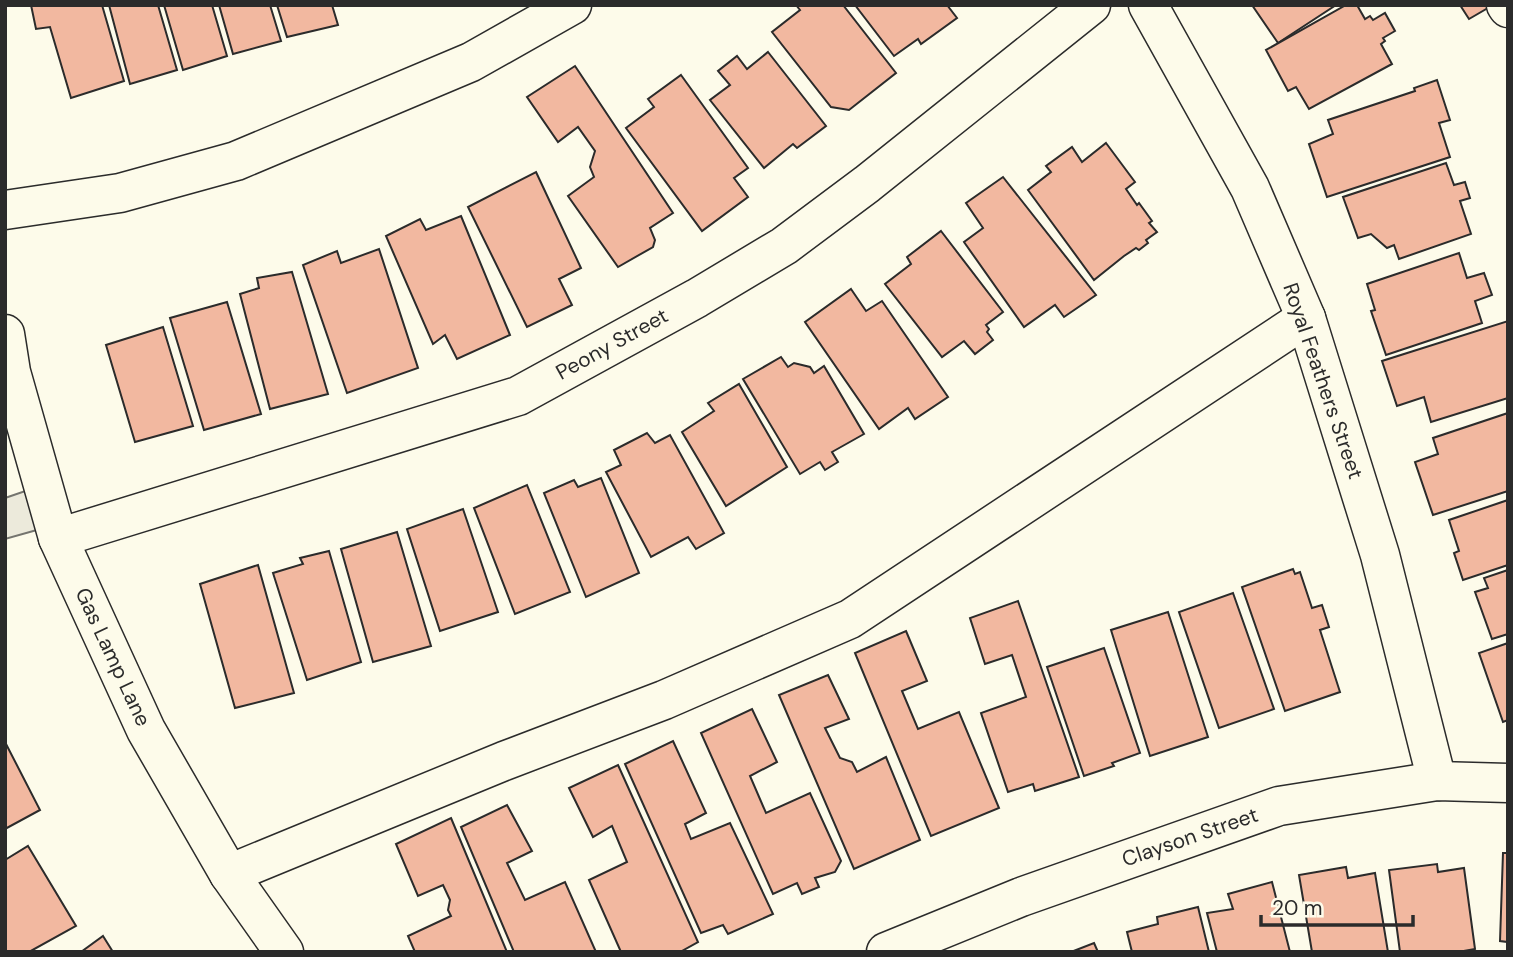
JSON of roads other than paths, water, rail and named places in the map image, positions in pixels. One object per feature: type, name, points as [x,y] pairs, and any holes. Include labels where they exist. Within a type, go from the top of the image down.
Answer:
[{"type":"street","points":[[5,210],[120,193],[236,161],[471,62],[572,5]]},
{"type":"street","name":"Peony Street","points":[[58,538],[518,396],[784,246],[867,184],[1091,5]]},
{"type":"street","name":"Royal Feathers Street","points":[[1148,5],[1250,188],[1306,318],[1380,555],[1437,781]]},
{"type":"street","points":[[229,874],[504,761],[664,700],[850,619],[1306,318]]},
{"type":"street","name":"Gas Lamp Lane","points":[[5,334],[11,372],[58,538],[146,730],[229,874],[284,952]]},
{"type":"street","name":"Clayson Street","points":[[886,952],[1021,897],[1279,806],[1437,781],[1508,783]]}]
